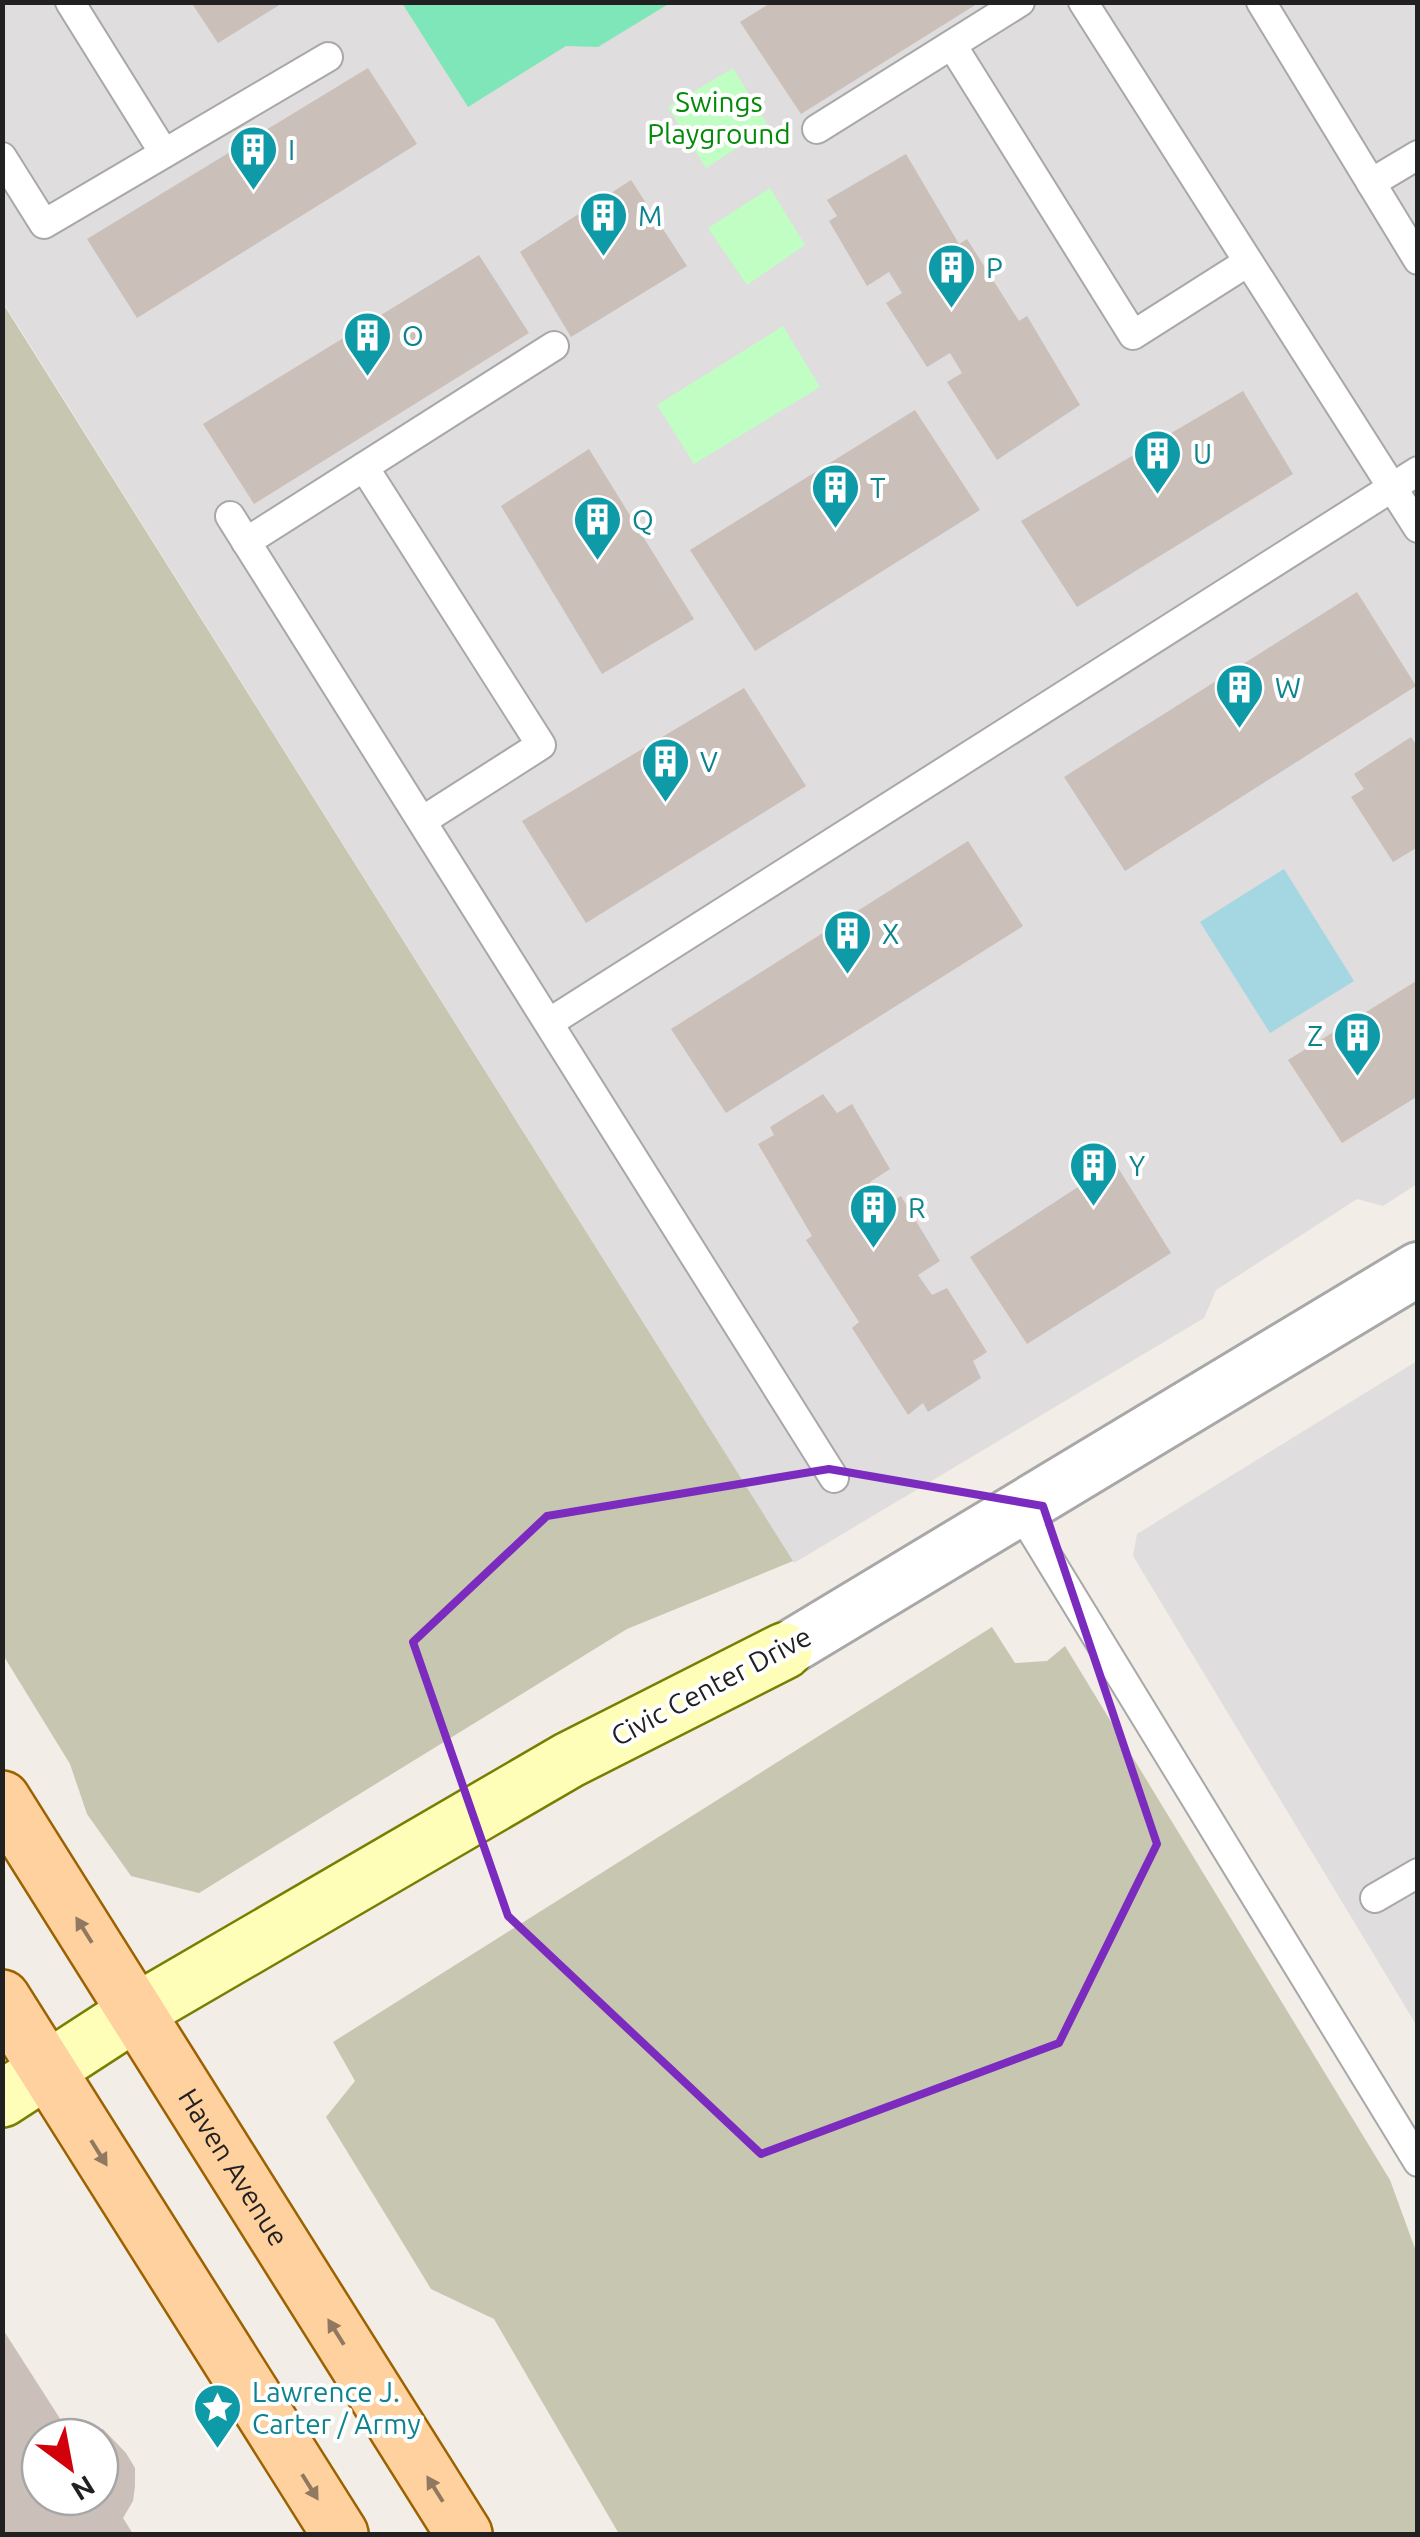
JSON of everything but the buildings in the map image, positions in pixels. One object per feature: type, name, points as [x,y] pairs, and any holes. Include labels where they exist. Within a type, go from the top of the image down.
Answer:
[{"type":"main road","name":"Haven Avenue","points":[[2,1798],[464,2534]]},
{"type":"main road","points":[[2,1998],[340,2534]]},
{"type":"street","name":"Civic Center Drive","points":[[2,2100],[136,2012],[569,1760],[784,1651],[1418,1269]]},
{"type":"lane","points":[[70,2],[164,153]]},
{"type":"lane","points":[[817,129],[1020,2]]},
{"type":"lane","points":[[1082,2],[1418,528]]},
{"type":"lane","points":[[1261,2],[1418,260]]},
{"type":"lane","points":[[952,45],[1133,335],[1248,262]]},
{"type":"lane","points":[[2,158],[44,224],[328,57]]},
{"type":"lane","points":[[1371,183],[1418,155]]},
{"type":"lane","points":[[246,542],[554,346]]},
{"type":"lane","points":[[364,467],[541,745],[422,821]]},
{"type":"lane","points":[[550,1022],[1418,471]]},
{"type":"lane","points":[[230,516],[834,1478]]},
{"type":"lane","points":[[1018,1508],[1418,2162]]},
{"type":"lane","points":[[1375,1898],[1418,1873]]},
{"type":"highlighted area","points":[[829,1469],[1043,1506],[1157,1844],[1059,2043],[761,2154],[508,1916],[413,1642],[547,1516]]},
{"type":"shaded area","points":[[3,3],[1417,3],[1417,1184],[1383,1206],[1357,1199],[1216,1290],[1204,1318],[794,1563],[3,302]]},
{"type":"shaded area","points":[[2,302],[793,1561],[627,1629],[199,1893],[131,1876],[87,1814],[70,1764],[3,1655]]},
{"type":"shaded area","points":[[1417,1361],[1417,2026],[1133,1556],[1137,1534]]},
{"type":"shaded area","points":[[992,1627],[1015,1663],[1047,1661],[1065,1646],[1390,2180],[1417,2254],[1417,2534],[619,2534],[494,2319],[431,2289],[326,2117],[355,2081],[333,2042]]},
{"type":"green space","points":[[402,3],[670,3],[598,47],[566,46],[468,107]]},
{"type":"green space","name":"Swings Playground","points":[[733,68],[769,127],[706,168],[668,107]]},
{"type":"green space","points":[[770,188],[805,245],[747,285],[708,228]]},
{"type":"green space","points":[[783,326],[820,387],[694,464],[657,405]]},
{"type":"water","points":[[1284,869],[1354,981],[1270,1033],[1200,922]]},
{"type":"place","name":"I","points":[[253,192]]},
{"type":"place","name":"M","points":[[603,258]]},
{"type":"place","name":"P","points":[[951,310]]},
{"type":"place","name":"O","points":[[367,378]]},
{"type":"place","name":"U","points":[[1158,496]]},
{"type":"place","name":"T","points":[[835,530]]},
{"type":"place","name":"Q","points":[[597,562]]},
{"type":"place","name":"W","points":[[1240,730]]},
{"type":"place","name":"V","points":[[665,804]]},
{"type":"place","name":"X","points":[[847,976]]},
{"type":"place","name":"Z","points":[[1358,1078]]},
{"type":"place","name":"Y","points":[[1094,1208]]},
{"type":"place","name":"R","points":[[873,1250]]},
{"type":"place","name":"Lawrence J. Carter / Army","points":[[217,2450]]}]
